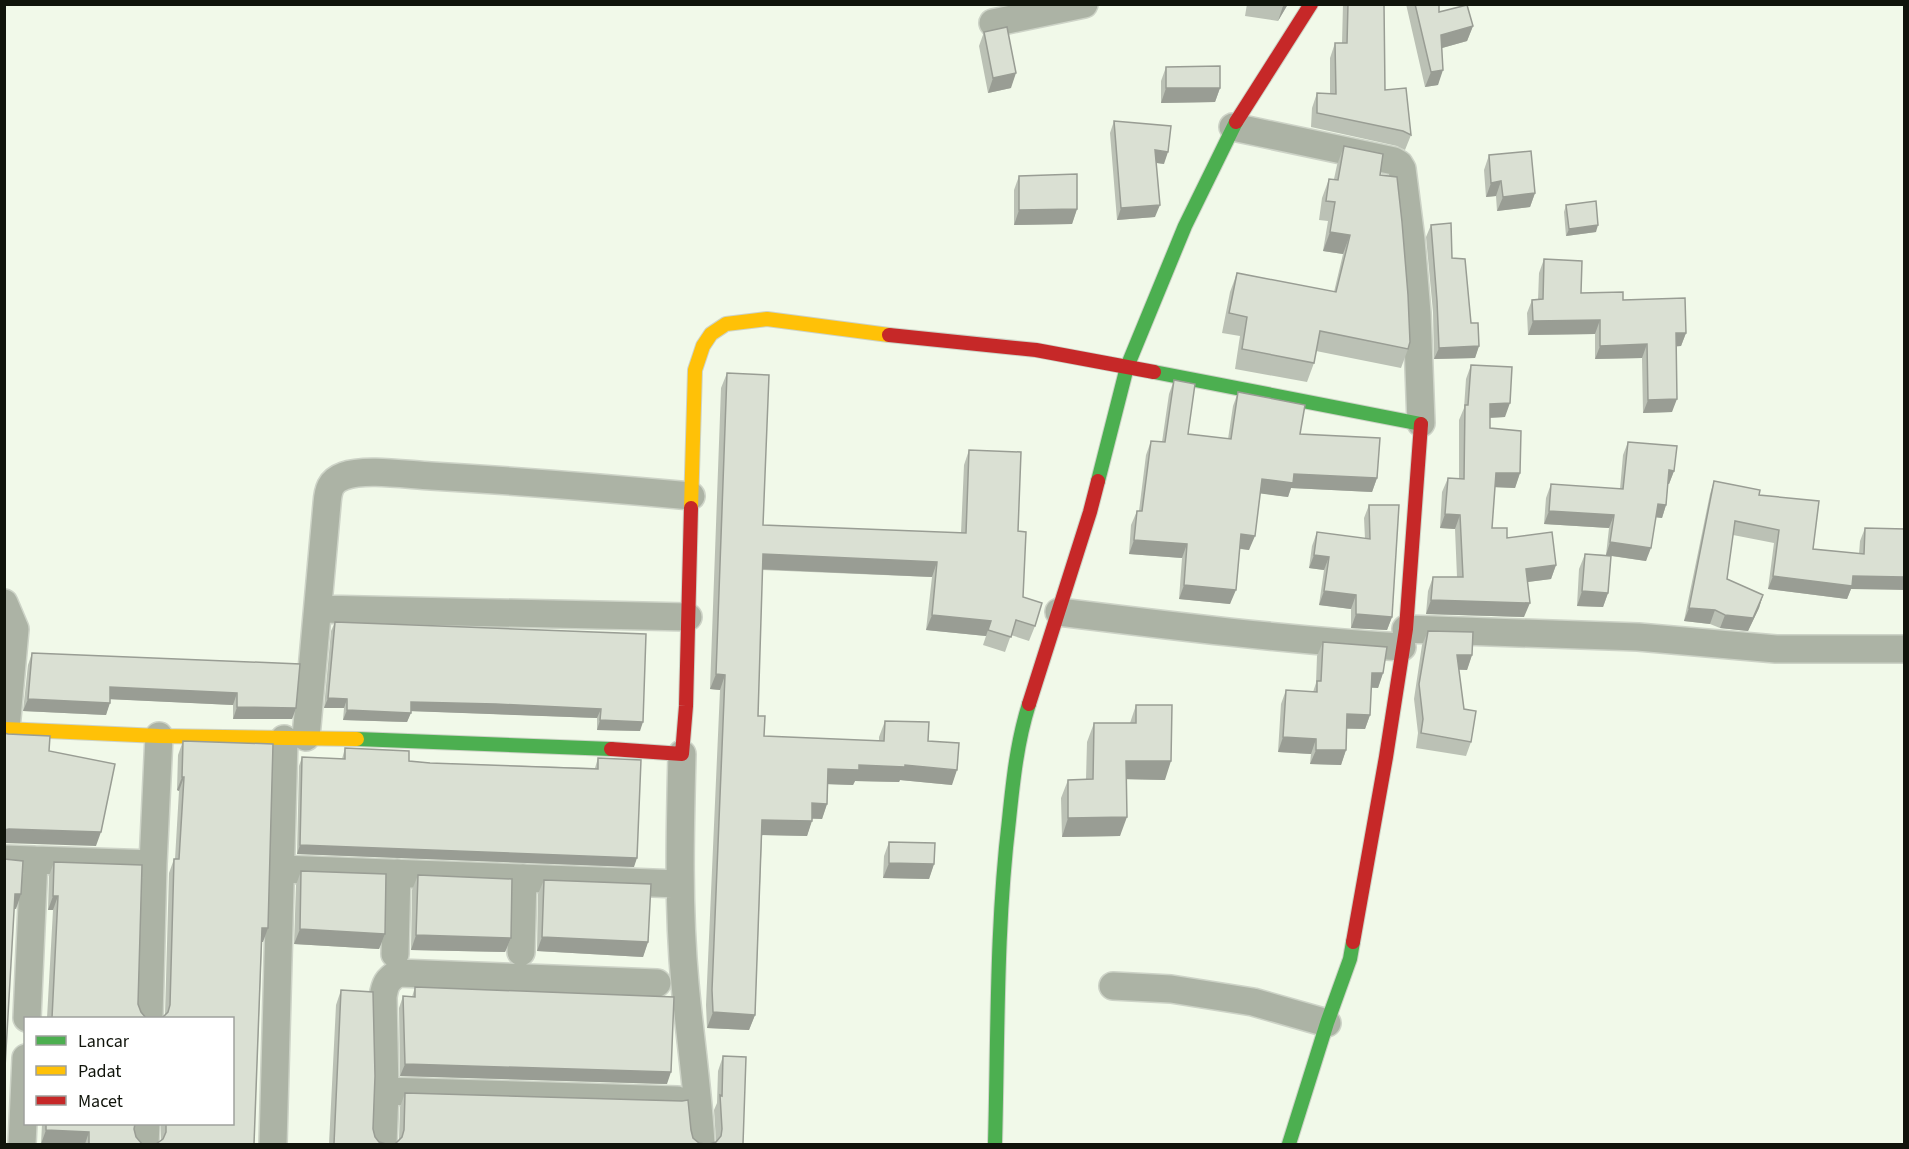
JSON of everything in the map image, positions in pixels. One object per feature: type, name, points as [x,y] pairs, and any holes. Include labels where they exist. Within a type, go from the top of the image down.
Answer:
[{"type":"street","points":[[993,23],[1084,4]]},
{"type":"street","points":[[995,1144],[1002,877],[1015,765],[1022,726],[1090,512],[1127,367],[1185,226],[1233,128],[1311,4]]},
{"type":"street","points":[[1233,128],[1400,164],[1404,181],[1414,281],[1421,423],[1404,638],[1386,757],[1350,959],[1289,1144]]},
{"type":"street","points":[[701,1144],[699,1100],[685,984],[679,884],[695,370],[703,346],[711,334],[726,324],[767,319],[896,336],[1036,350],[1421,423]]},
{"type":"street","points":[[273,1144],[281,869],[295,738],[319,609],[328,493],[335,480],[347,474],[375,473],[516,481],[691,496]]},
{"type":"street","points":[[4,603],[15,629],[5,729],[159,736],[295,738],[641,750],[682,754]]},
{"type":"street","points":[[319,609],[688,617]]},
{"type":"street","points":[[1059,612],[1318,642],[1404,638],[1638,637],[1776,649],[1905,649]]},
{"type":"street","points":[[149,1017],[159,736]]},
{"type":"street","points":[[4,859],[153,864]]},
{"type":"street","points":[[27,1017],[34,860]]},
{"type":"street","points":[[281,869],[679,884]]},
{"type":"street","points":[[395,954],[397,873]]},
{"type":"street","points":[[521,952],[523,878]]},
{"type":"street","points":[[383,1144],[385,1091],[383,997],[388,979],[398,973],[657,983]]},
{"type":"street","points":[[1113,986],[1171,989],[1253,1002],[1328,1023]]},
{"type":"street","points":[[385,1091],[677,1100]]},
{"type":"street","points":[[22,1144],[24,1101]]},
{"type":"street","points":[[146,1125],[146,1144]]},
{"type":"building","points":[[1348,4],[1384,4],[1385,90],[1406,88],[1411,135],[1403,131],[1317,113],[1317,93],[1336,94],[1335,43],[1347,43]]},
{"type":"building","points":[[1415,4],[1439,4],[1439,12],[1467,5],[1473,26],[1441,35],[1443,70],[1431,72]]},
{"type":"building","points":[[1007,27],[1016,73],[993,78],[984,32]]},
{"type":"building","points":[[1220,66],[1220,88],[1166,88],[1166,67]]},
{"type":"building","points":[[1114,121],[1171,126],[1168,152],[1155,150],[1160,205],[1121,208]]},
{"type":"building","points":[[1344,146],[1383,154],[1380,175],[1397,177],[1408,295],[1410,342],[1408,349],[1320,331],[1314,363],[1242,349],[1247,317],[1229,313],[1237,273],[1336,292],[1350,235],[1330,232],[1335,202],[1326,201],[1329,179],[1338,180]]},
{"type":"building","points":[[1531,151],[1535,193],[1503,197],[1501,181],[1491,183],[1489,155]]},
{"type":"building","points":[[1077,174],[1077,209],[1019,210],[1019,176]]},
{"type":"building","points":[[1596,201],[1598,225],[1569,229],[1566,205]]},
{"type":"building","points":[[1451,223],[1452,258],[1465,259],[1471,323],[1478,323],[1479,346],[1439,348],[1431,225]]},
{"type":"building","points":[[1544,259],[1582,261],[1581,293],[1623,292],[1623,300],[1685,298],[1686,333],[1676,333],[1677,399],[1648,400],[1647,344],[1600,346],[1600,320],[1533,321],[1532,300],[1543,299]]},
{"type":"building","points":[[1471,365],[1512,367],[1510,403],[1490,404],[1490,428],[1521,431],[1520,473],[1496,473],[1492,528],[1507,528],[1507,538],[1552,532],[1556,565],[1526,569],[1530,603],[1431,600],[1433,577],[1463,577],[1460,515],[1445,514],[1448,478],[1464,479],[1465,405],[1468,405]]},
{"type":"building","points":[[727,373],[769,375],[763,525],[966,533],[969,450],[1021,452],[1018,531],[1026,532],[1023,597],[1042,603],[1035,626],[1016,620],[1011,637],[988,630],[991,621],[932,615],[937,562],[763,554],[758,716],[765,716],[764,736],[884,741],[885,721],[929,722],[928,741],[959,743],[957,770],[905,765],[905,767],[859,765],[859,770],[828,769],[827,804],[812,803],[812,821],[762,820],[755,1015],[713,1012],[712,990],[725,675],[716,674]]},
{"type":"building","points":[[1174,380],[1195,384],[1188,434],[1231,439],[1238,392],[1305,405],[1300,434],[1380,438],[1377,478],[1294,474],[1293,483],[1262,479],[1255,536],[1241,534],[1236,590],[1184,585],[1187,544],[1134,540],[1137,511],[1142,511],[1151,441],[1165,442]]},
{"type":"building","points":[[1628,442],[1677,446],[1674,471],[1669,470],[1666,505],[1658,504],[1651,548],[1610,542],[1614,515],[1549,511],[1551,484],[1623,489]]},
{"type":"building","points":[[1714,481],[1760,490],[1759,495],[1819,501],[1813,549],[1864,554],[1865,528],[1905,529],[1905,577],[1853,576],[1852,586],[1773,576],[1779,530],[1735,521],[1727,579],[1763,595],[1753,618],[1725,615],[1715,610],[1689,608]]},
{"type":"building","points":[[1369,505],[1399,505],[1392,617],[1356,614],[1356,595],[1324,591],[1329,557],[1314,555],[1317,532],[1370,539]]},
{"type":"building","points":[[1585,554],[1611,556],[1608,593],[1582,591]]},
{"type":"building","points":[[335,622],[646,634],[643,722],[600,720],[601,709],[496,704],[411,702],[411,713],[347,710],[347,699],[328,698]]},
{"type":"building","points":[[1428,631],[1473,632],[1472,655],[1457,655],[1464,709],[1476,711],[1471,742],[1421,733],[1423,719],[1419,684]]},
{"type":"building","points":[[1323,642],[1387,647],[1383,673],[1372,673],[1370,715],[1347,714],[1346,750],[1316,750],[1316,739],[1283,737],[1286,690],[1317,692],[1317,681],[1321,681]]},
{"type":"building","points":[[32,653],[300,664],[296,708],[237,707],[237,693],[110,687],[110,703],[28,699]]},
{"type":"building","points":[[1136,705],[1172,705],[1171,761],[1126,761],[1127,817],[1068,818],[1068,780],[1093,779],[1094,723],[1136,723]]},
{"type":"building","points":[[4,733],[50,736],[49,751],[115,764],[101,832],[4,830]]},
{"type":"building","points":[[183,741],[273,744],[268,928],[262,928],[254,1144],[156,1144],[163,1139],[166,1125],[234,1125],[234,1017],[163,1017],[170,1005],[174,859],[179,859],[184,777],[182,777]]},
{"type":"building","points":[[345,748],[409,751],[409,761],[430,763],[598,769],[598,758],[641,760],[637,858],[300,845],[302,757],[345,759]]},
{"type":"building","points":[[889,842],[935,843],[934,864],[889,863]]},
{"type":"building","points":[[4,859],[23,861],[21,894],[15,894],[4,1085]]},
{"type":"building","points":[[54,862],[142,865],[138,1004],[145,1017],[52,1017],[58,896],[53,896]]},
{"type":"building","points":[[301,871],[386,874],[385,934],[300,929]]},
{"type":"building","points":[[418,875],[512,879],[511,938],[416,935]]},
{"type":"building","points":[[544,880],[651,884],[648,942],[542,937]]},
{"type":"building","points":[[415,987],[674,997],[671,1072],[405,1064],[403,996],[415,997]]},
{"type":"building","points":[[341,990],[373,992],[375,1076],[373,1129],[379,1142],[386,1144],[334,1144]]},
{"type":"building","points":[[723,1056],[746,1057],[743,1144],[709,1144],[716,1142],[721,1136],[720,1095],[722,1096]]},
{"type":"building","points":[[405,1093],[688,1100],[693,1138],[705,1144],[395,1144],[402,1137],[404,1130]]},
{"type":"building","points":[[46,1125],[135,1125],[136,1137],[142,1144],[89,1144],[89,1132],[46,1130]]},
{"type":"traffic: fast","points":[[1098,481],[1127,367],[1185,226],[1236,122]]},
{"type":"traffic: fast","points":[[1154,372],[1421,424]]},
{"type":"traffic: fast","points":[[995,1144],[997,1022],[1005,860],[1016,762],[1029,704]]},
{"type":"traffic: fast","points":[[357,739],[611,749]]},
{"type":"traffic: fast","points":[[1289,1144],[1327,1023],[1350,959],[1353,942]]},
{"type":"traffic: slow","points":[[691,508],[695,370],[703,346],[711,334],[726,324],[767,319],[889,335]]},
{"type":"traffic: slow","points":[[4,729],[159,736],[357,739]]},
{"type":"traffic: jam","points":[[1236,122],[1311,4]]},
{"type":"traffic: jam","points":[[889,335],[1036,350],[1154,372]]},
{"type":"traffic: jam","points":[[1353,942],[1406,629],[1421,424]]},
{"type":"traffic: jam","points":[[1029,704],[1098,481]]},
{"type":"traffic: jam","points":[[611,749],[682,754],[686,706],[691,508]]}]
